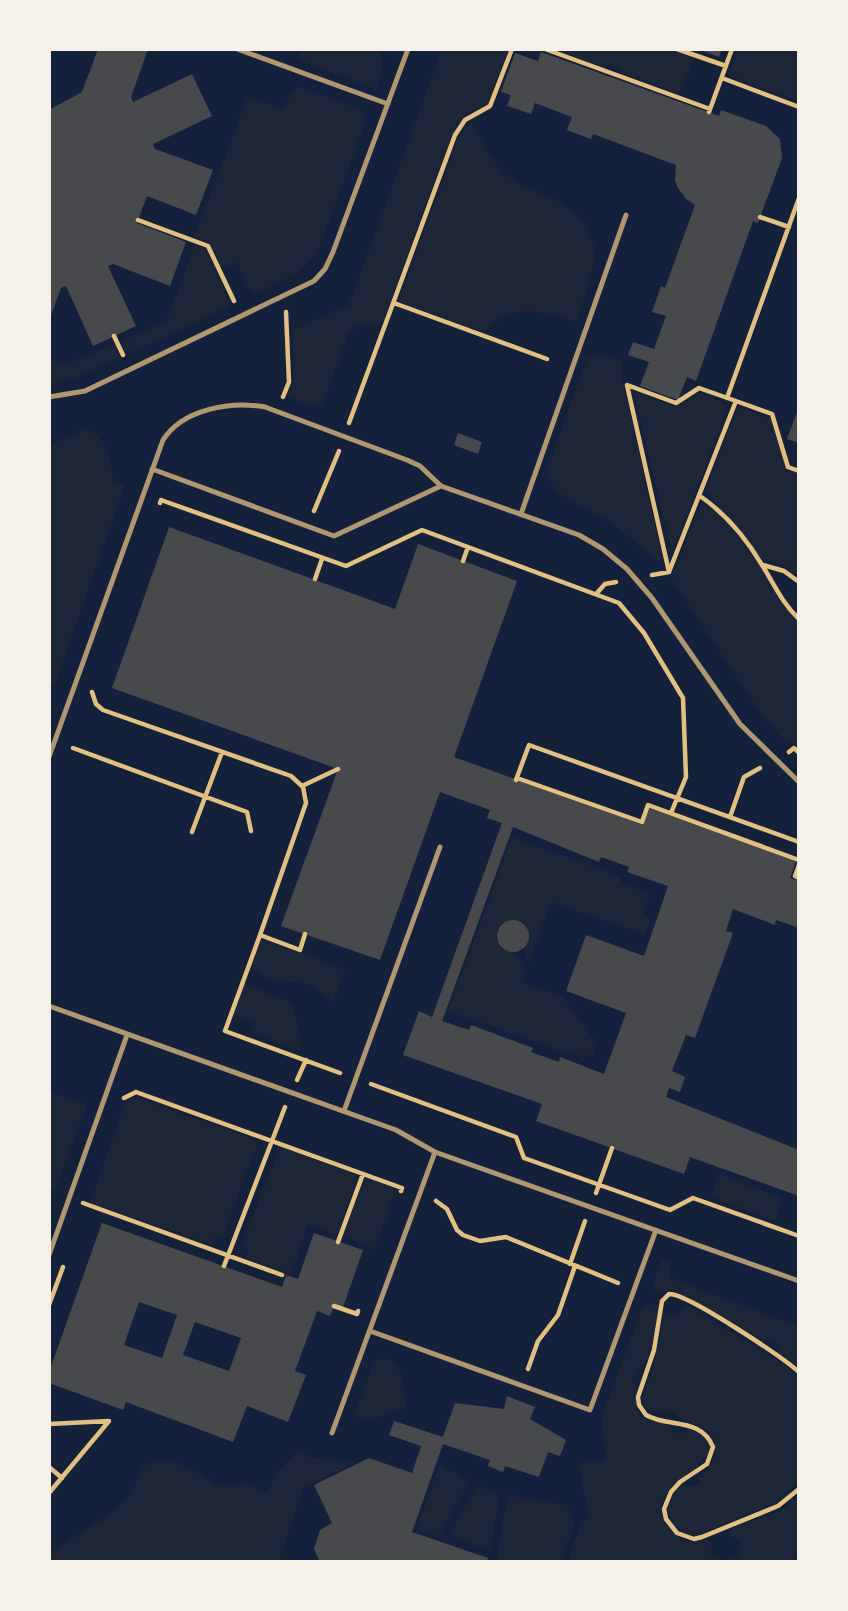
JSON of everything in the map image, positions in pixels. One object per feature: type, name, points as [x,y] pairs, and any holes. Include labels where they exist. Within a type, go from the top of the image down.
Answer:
[{"type":"lane","points":[[237,49],[388,104]]},
{"type":"lane","points":[[49,397],[85,391],[314,281],[325,269],[408,49]]},
{"type":"lane","points":[[521,514],[626,215]]},
{"type":"lane","points":[[49,757],[163,440],[171,428],[184,418],[245,404],[278,411],[407,460],[420,466],[441,485],[579,535],[603,549],[636,579],[740,724],[799,782]]},
{"type":"lane","points":[[152,470],[334,536],[441,485]]},
{"type":"lane","points":[[344,1111],[440,846]]},
{"type":"lane","points":[[49,1006],[396,1130],[435,1152],[799,1281]]},
{"type":"lane","points":[[49,1255],[127,1035]]},
{"type":"lane","points":[[332,1433],[435,1152]]},
{"type":"lane","points":[[370,1331],[590,1410],[656,1230]]},
{"type":"path","points":[[379,342],[455,135],[465,120],[490,106],[512,49]]},
{"type":"path","points":[[545,49],[710,111],[732,49]]},
{"type":"path","points":[[677,49],[726,66]]},
{"type":"path","points":[[722,78],[799,107]]},
{"type":"path","points":[[727,398],[799,198]]},
{"type":"path","points":[[760,217],[789,227]]},
{"type":"path","points":[[138,220],[208,246],[241,317]]},
{"type":"path","points":[[278,411],[289,382],[286,296]]},
{"type":"path","points":[[394,303],[547,359]]},
{"type":"path","points":[[669,572],[628,386],[676,403],[699,388],[772,414],[788,467],[799,471]]},
{"type":"path","points":[[669,572],[736,401]]},
{"type":"path","points":[[700,496],[728,519],[799,619]]},
{"type":"path","points":[[157,513],[161,500],[323,559],[351,565],[422,530],[619,603],[644,634],[683,698],[686,777],[671,813]]},
{"type":"path","points":[[463,561],[468,547]]},
{"type":"path","points":[[315,579],[323,559]]},
{"type":"path","points":[[762,564],[784,571],[799,582]]},
{"type":"path","points":[[636,579],[669,572]]},
{"type":"path","points":[[92,691],[92,698],[103,710],[291,776],[302,786],[306,803],[260,935]]},
{"type":"path","points":[[799,842],[529,745],[517,779],[642,822],[648,805],[671,813],[799,862],[795,876],[799,878]]},
{"type":"path","points":[[73,748],[247,812],[251,831]]},
{"type":"path","points":[[730,817],[744,777],[798,748]]},
{"type":"path","points":[[192,832],[222,752]]},
{"type":"path","points":[[302,786],[338,769]]},
{"type":"path","points":[[224,1266],[270,1141],[306,1060]]},
{"type":"path","points":[[119,1112],[127,1094],[136,1092],[442,1204],[457,1230],[463,1235],[480,1241],[506,1237],[662,1301]]},
{"type":"path","points":[[338,1241],[363,1174]]},
{"type":"path","points":[[599,1184],[670,1210],[694,1198],[799,1236]]},
{"type":"path","points":[[397,1201],[402,1188]]},
{"type":"path","points":[[81,1216],[90,1191]]},
{"type":"path","points":[[69,1198],[282,1275]]},
{"type":"path","points":[[49,1305],[67,1254]]},
{"type":"path","points":[[521,1385],[538,1341],[558,1314],[575,1266]]},
{"type":"path","points":[[799,1372],[681,1297],[668,1294],[662,1301],[654,1350],[639,1405],[652,1419],[699,1430],[713,1447],[707,1464],[680,1482],[666,1500],[666,1519],[671,1527],[686,1536],[702,1537],[778,1506],[799,1489]]},
{"type":"path","points":[[334,1306],[357,1314],[361,1301]]},
{"type":"path","points":[[49,1424],[109,1421],[49,1493]]},
{"type":"path","points":[[49,1467],[62,1478]]},
{"type":"shaded area","points":[[302,49],[381,49],[381,74],[377,89],[298,60]]},
{"type":"shaded area","points":[[442,49],[509,49],[488,103],[465,115],[453,131],[383,321],[377,326],[361,324],[349,332],[322,405],[315,407],[287,397],[294,377],[293,330],[349,305]]},
{"type":"shaded area","points":[[553,49],[669,49],[694,58],[680,94],[623,73],[621,69],[609,64],[605,68]]},
{"type":"shaded area","points":[[739,49],[799,49],[799,102],[729,76]]},
{"type":"shaded area","points":[[301,87],[358,108],[364,113],[365,124],[317,254],[298,273],[256,293],[249,289],[237,262],[223,268],[210,243],[194,237],[248,97],[284,109],[293,90]]},
{"type":"shaded area","points":[[471,121],[491,156],[506,174],[572,211],[585,224],[592,237],[593,268],[576,322],[551,314],[527,311],[504,317],[483,332],[398,301],[460,134]]},
{"type":"shaded area","points":[[195,245],[206,248],[231,306],[128,354],[122,341],[167,320]]},
{"type":"shaded area","points":[[114,344],[120,357],[79,377],[49,384],[49,358],[67,364]]},
{"type":"shaded area","points":[[602,353],[622,360],[623,383],[662,556],[658,562],[612,523],[556,492],[546,473],[587,358]]},
{"type":"shaded area","points":[[634,392],[676,407],[699,393],[722,402],[726,413],[672,554]]},
{"type":"shaded area","points":[[737,407],[771,419],[786,468],[799,473],[799,577],[783,565],[760,558],[706,490]]},
{"type":"shaded area","points":[[85,429],[103,443],[109,456],[113,479],[125,486],[55,684],[49,682],[49,446]]},
{"type":"shaded area","points":[[701,505],[729,524],[799,623],[799,739],[795,743],[786,743],[763,716],[671,578]]},
{"type":"shaded area","points":[[512,837],[618,875],[622,883],[650,893],[643,915],[651,918],[645,935],[551,902],[529,963],[523,949],[530,936],[524,923],[513,919],[501,924],[496,939],[502,949],[517,953],[526,972],[522,983],[564,997],[597,1045],[593,1055],[575,1056],[448,1011]]},
{"type":"shaded area","points":[[261,939],[345,969],[333,1002],[310,984],[272,980],[251,968]]},
{"type":"shaded area","points":[[244,985],[292,1002],[300,1035],[299,1050],[251,1032],[254,1023],[234,1015]]},
{"type":"shaded area","points":[[49,1092],[87,1105],[55,1191],[49,1189]]},
{"type":"shaded area","points":[[132,1096],[256,1140],[258,1143],[222,1238],[216,1236],[212,1245],[90,1203],[126,1100]]},
{"type":"shaded area","points":[[280,1147],[358,1176],[336,1235],[308,1225],[291,1274],[248,1259],[248,1249],[242,1244]]},
{"type":"shaded area","points":[[719,1174],[783,1198],[775,1221],[711,1197]]},
{"type":"shaded area","points":[[365,1178],[396,1190],[375,1249],[343,1237]]},
{"type":"shaded area","points":[[662,1259],[671,1262],[671,1279],[799,1326],[799,1367],[780,1354],[780,1346],[768,1339],[760,1342],[682,1294],[672,1290],[657,1292],[653,1284]]},
{"type":"shaded area","points":[[686,1304],[789,1368],[799,1378],[799,1481],[775,1503],[705,1532],[691,1534],[674,1525],[668,1513],[670,1502],[680,1485],[694,1486],[700,1481],[712,1462],[715,1444],[707,1431],[679,1419],[675,1412],[646,1411],[642,1398],[654,1365],[663,1317],[681,1312]]},
{"type":"shaded area","points":[[643,1306],[657,1306],[657,1313],[651,1347],[647,1361],[640,1365],[632,1382],[636,1389],[636,1410],[643,1418],[668,1425],[673,1432],[682,1434],[690,1429],[707,1440],[709,1451],[700,1463],[672,1487],[663,1501],[662,1517],[682,1540],[705,1540],[712,1544],[710,1555],[722,1562],[567,1562],[582,1521],[589,1520],[579,1463],[606,1459],[601,1418]]},
{"type":"shaded area","points":[[382,1358],[395,1364],[402,1376],[406,1407],[368,1421],[353,1416],[374,1362]]},
{"type":"shaded area","points":[[301,1448],[309,1457],[357,1462],[304,1487],[279,1562],[49,1562],[49,1553],[99,1522],[126,1500],[141,1471],[152,1462],[172,1462],[183,1466],[219,1487],[245,1483],[267,1492],[278,1471]]},
{"type":"shaded area","points":[[440,1463],[469,1482],[439,1537],[417,1529]]},
{"type":"shaded area","points":[[476,1486],[500,1494],[490,1550],[449,1536]]},
{"type":"shaded area","points":[[508,1495],[567,1505],[575,1523],[559,1562],[496,1562]]},
{"type":"shaded area","points":[[799,1495],[799,1543],[792,1562],[725,1562],[738,1555],[740,1542],[729,1535],[733,1526],[777,1512]]},
{"type":"building","points":[[98,49],[148,49],[131,97],[133,102],[192,74],[212,116],[153,144],[155,149],[213,170],[196,215],[147,196],[137,223],[186,242],[170,286],[113,264],[108,266],[136,326],[93,346],[66,286],[61,288],[49,320],[49,110],[82,92]]},
{"type":"building","points":[[698,49],[722,49],[719,57]]},
{"type":"building","points":[[541,52],[719,116],[721,110],[766,126],[780,139],[782,158],[758,223],[753,221],[696,381],[687,377],[678,400],[640,386],[649,362],[628,355],[633,342],[654,349],[666,316],[652,312],[661,286],[665,288],[695,205],[686,199],[678,188],[675,181],[676,165],[593,134],[591,139],[567,130],[572,117],[535,103],[531,114],[507,106],[511,95],[501,92],[515,53],[538,61]]},
{"type":"building","points":[[799,407],[799,443],[787,439]]},
{"type":"building","points":[[458,433],[482,442],[478,454],[454,445]]},
{"type":"building","points":[[169,527],[395,609],[418,544],[517,581],[454,757],[643,825],[649,808],[796,861],[790,878],[799,881],[799,928],[776,920],[775,925],[733,909],[726,931],[733,933],[695,1038],[686,1035],[672,1071],[685,1077],[680,1092],[669,1088],[666,1097],[799,1150],[799,1196],[690,1157],[684,1174],[536,1121],[542,1104],[403,1055],[419,1011],[432,1017],[502,823],[487,818],[490,810],[440,792],[380,960],[281,926],[338,769],[112,688]],"holes":[[[513,827],[599,862],[601,857],[629,867],[627,872],[668,886],[644,956],[586,935],[566,991],[626,1013],[604,1074],[560,1057],[559,1062],[531,1052],[533,1048],[471,1025],[469,1030],[442,1021]]]},
{"type":"building","points":[[513,920],[525,924],[529,936],[525,948],[513,952],[501,948],[497,936],[501,924]]},
{"type":"building","points":[[102,1223],[282,1287],[286,1275],[298,1279],[314,1233],[363,1250],[343,1307],[335,1304],[330,1316],[317,1311],[295,1371],[306,1375],[288,1422],[247,1406],[233,1442],[126,1402],[123,1410],[49,1383],[49,1372]],"holes":[[[139,1302],[177,1315],[162,1358],[124,1345]],[[195,1322],[241,1338],[229,1371],[183,1355]]]},
{"type":"building","points":[[507,1396],[535,1407],[530,1419],[566,1440],[560,1456],[548,1452],[539,1477],[505,1466],[503,1472],[488,1466],[490,1460],[443,1444],[412,1532],[488,1558],[487,1562],[320,1562],[314,1549],[320,1530],[332,1523],[314,1485],[369,1458],[412,1473],[421,1446],[389,1435],[394,1421],[443,1437],[455,1403],[504,1409]]}]
